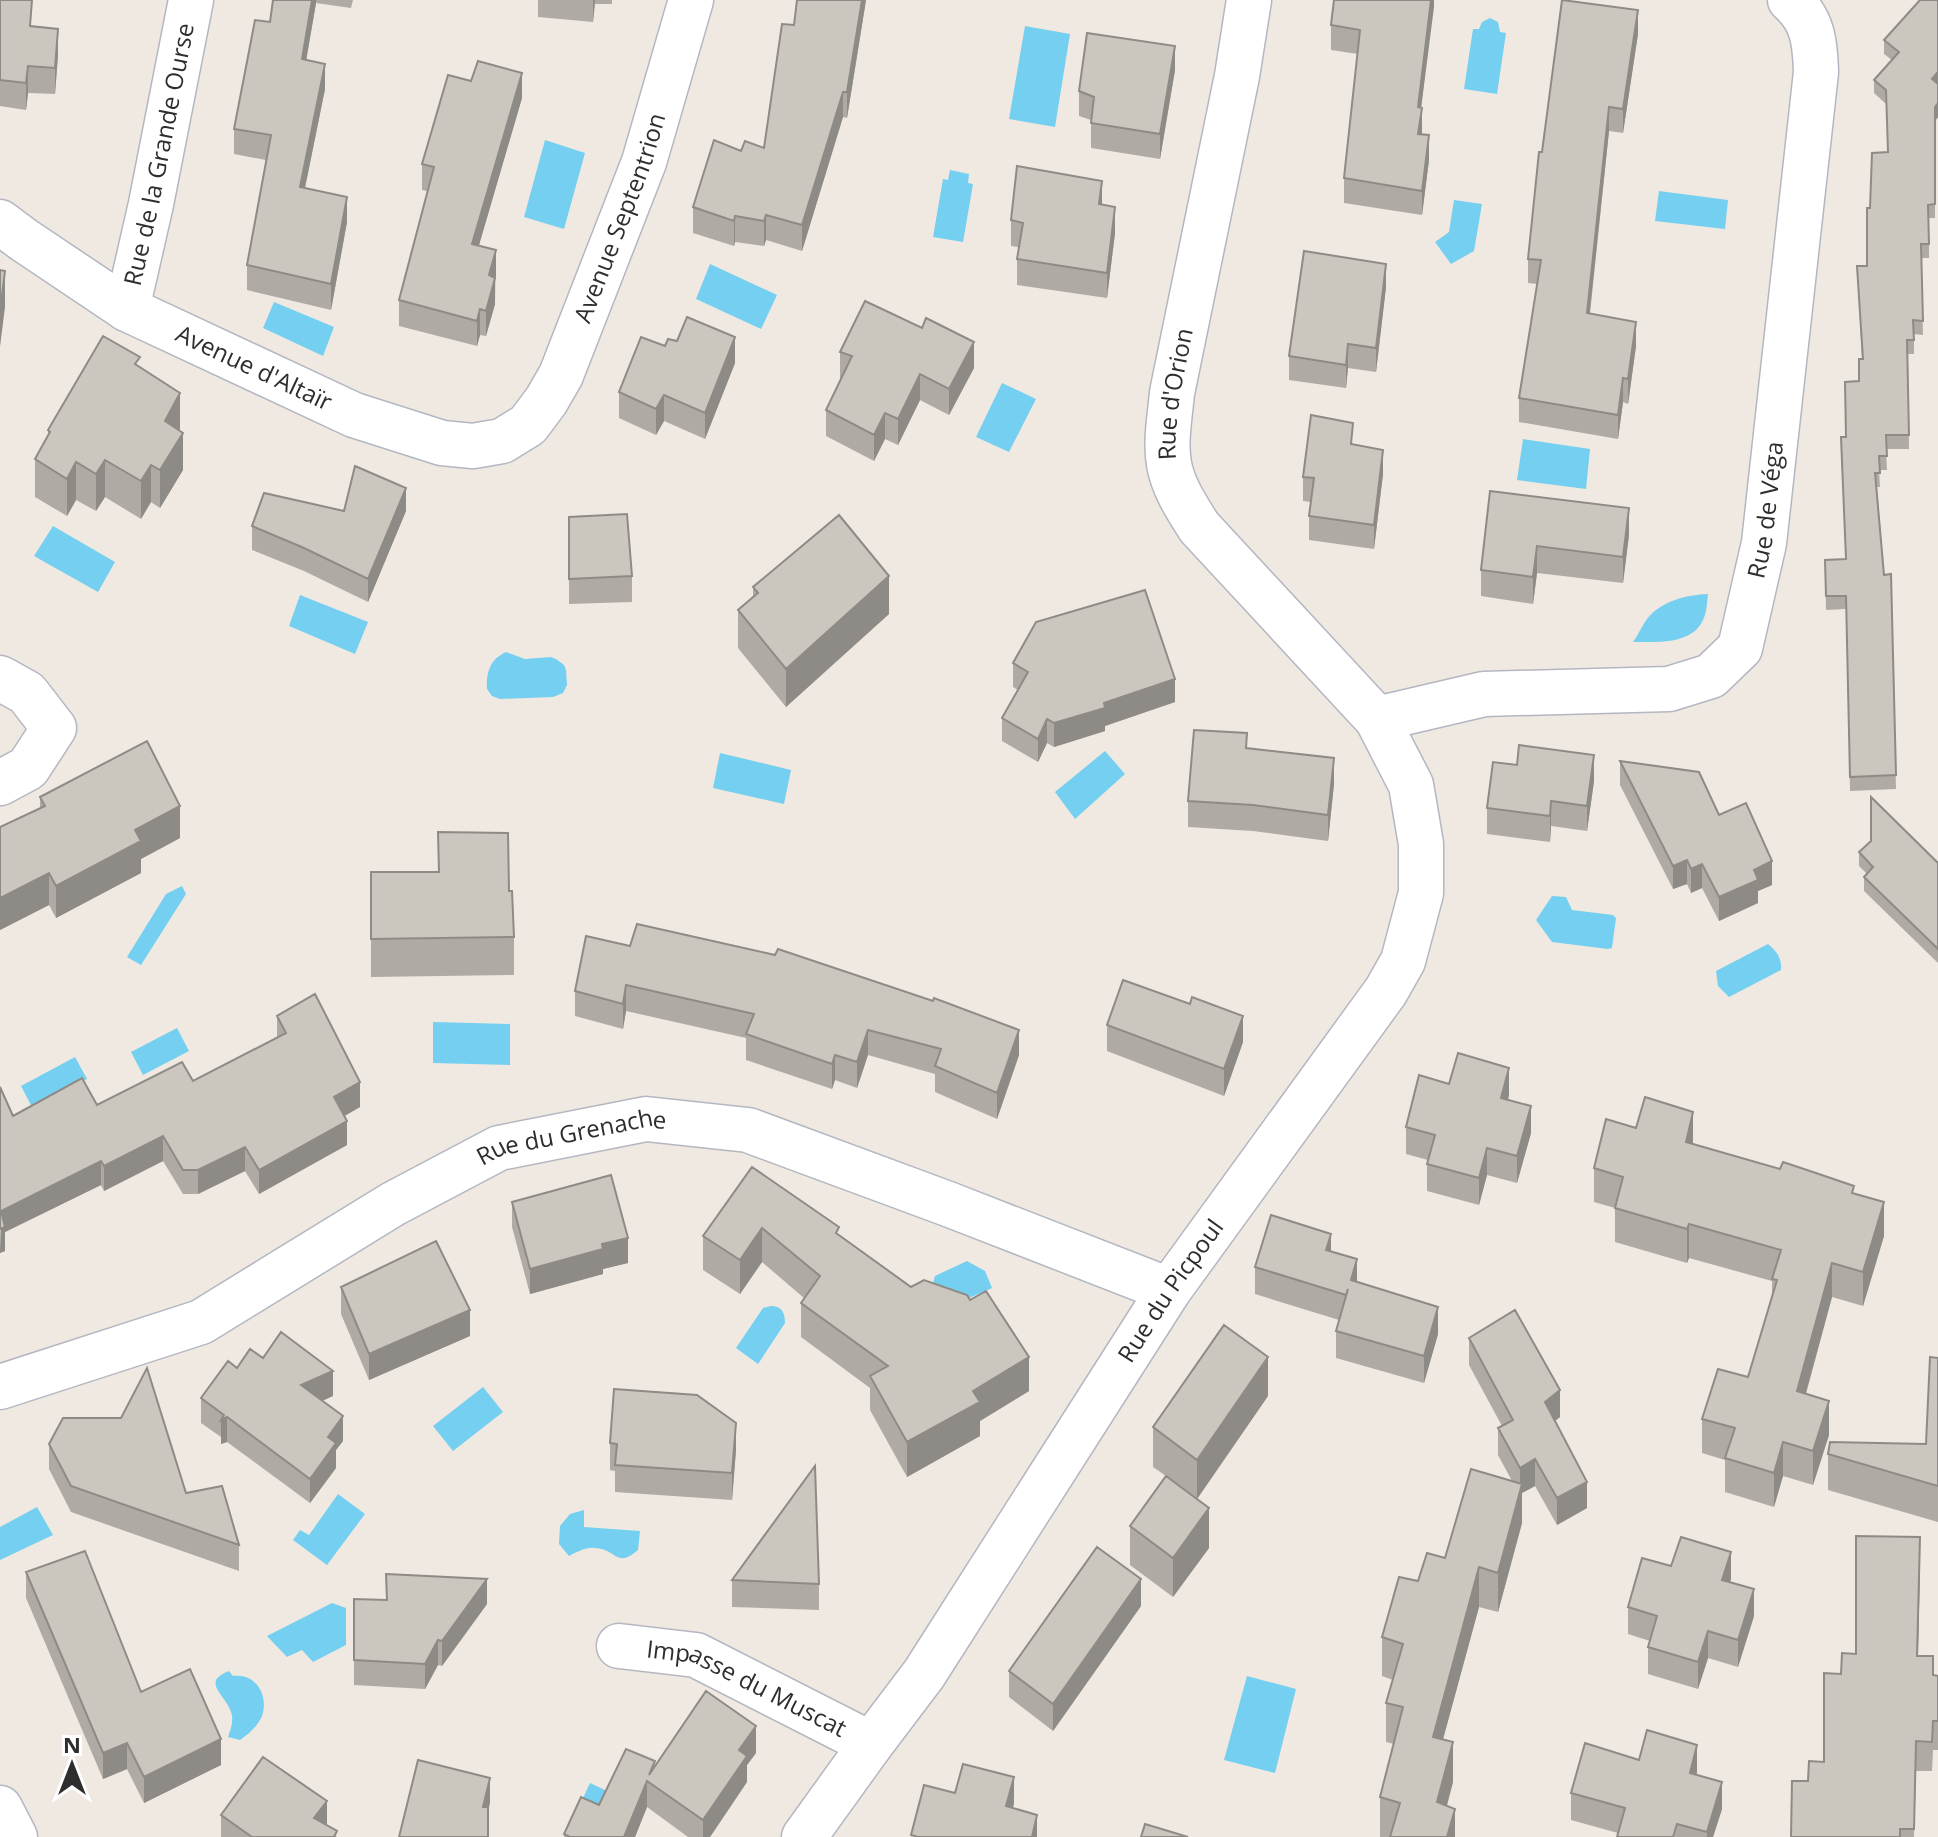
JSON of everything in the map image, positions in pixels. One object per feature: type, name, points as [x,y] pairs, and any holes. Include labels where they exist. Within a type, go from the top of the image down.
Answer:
[{"type":"street","name":"Rue de la Grande Ourse","points":[[127,309],[191,0]]},
{"type":"street","name":"Avenue Septentrion","points":[[528,425],[561,375],[579,333],[644,162],[691,0]]},
{"type":"street","name":"Rue d'Orion","points":[[1249,0],[1237,76],[1172,393],[1168,429],[1169,464],[1180,497],[1199,527],[1377,719]]},
{"type":"street","name":"Rue de Véga","points":[[1377,719],[1484,694],[1669,689],[1711,676],[1740,648],[1764,543],[1816,72],[1815,42],[1803,11],[1790,0]]},
{"type":"street","name":"Avenue d'Altaïr","points":[[0,222],[127,309],[354,415],[442,443],[473,446],[502,441],[528,425]]},
{"type":"street","points":[[0,678],[27,693],[54,728],[28,768],[0,783]]},
{"type":"street","name":"Rue du Picpoul","points":[[804,1837],[924,1674],[1169,1290],[1342,1054],[1403,961],[1421,893],[1421,844],[1411,785],[1377,719]]},
{"type":"street","name":"Rue du Grenache","points":[[0,1387],[201,1322],[393,1204],[499,1148],[646,1119],[748,1130],[1169,1290]]},
{"type":"street","name":"Impasse du Muscat","points":[[619,1646],[696,1655],[871,1744]]},
{"type":"street","points":[[0,1808],[15,1837]]},
{"type":"water","points":[[1490,18],[1498,22],[1500,32],[1506,33],[1497,94],[1464,89],[1473,29],[1479,29],[1482,22]]},
{"type":"water","points":[[1025,26],[1070,34],[1055,127],[1009,119]]},
{"type":"water","points":[[545,140],[585,153],[564,229],[524,217]]},
{"type":"water","points":[[950,170],[969,174],[968,183],[973,184],[963,242],[933,237],[943,179],[948,180]]},
{"type":"water","points":[[1659,191],[1728,200],[1725,229],[1655,221]]},
{"type":"water","points":[[1454,200],[1482,204],[1474,251],[1451,264],[1435,242],[1449,232]]},
{"type":"water","points":[[710,264],[777,295],[761,329],[696,299]]},
{"type":"water","points":[[274,302],[334,327],[323,356],[263,328]]},
{"type":"water","points":[[1002,383],[1036,399],[1009,452],[976,437]]},
{"type":"water","points":[[1523,439],[1590,449],[1586,489],[1517,480]]},
{"type":"water","points":[[53,526],[115,562],[98,592],[34,556]]},
{"type":"water","points":[[1708,594],[1703,620],[1691,634],[1672,640],[1633,642],[1647,619],[1659,608],[1683,598]]},
{"type":"water","points":[[300,595],[368,622],[355,654],[289,626]]},
{"type":"water","points":[[506,652],[525,659],[556,659],[566,670],[567,685],[563,693],[553,697],[500,699],[492,696],[487,689],[488,672],[496,658]]},
{"type":"water","points":[[1105,751],[1125,774],[1075,819],[1055,792]]},
{"type":"water","points":[[720,753],[791,770],[784,804],[713,788]]},
{"type":"water","points":[[182,886],[186,894],[141,965],[127,957],[166,894]]},
{"type":"water","points":[[1552,896],[1566,897],[1572,910],[1613,915],[1616,918],[1612,948],[1552,942],[1536,920]]},
{"type":"water","points":[[1768,944],[1781,961],[1781,970],[1729,997],[1718,986],[1716,971]]},
{"type":"water","points":[[433,1022],[510,1024],[510,1065],[433,1063]]},
{"type":"water","points":[[177,1028],[189,1051],[143,1075],[131,1052]]},
{"type":"water","points":[[75,1057],[87,1079],[32,1107],[21,1086]]},
{"type":"water","points":[[967,1261],[985,1271],[992,1288],[953,1305],[929,1298],[935,1276]]},
{"type":"water","points":[[771,1306],[782,1311],[785,1323],[758,1364],[736,1348],[763,1308]]},
{"type":"water","points":[[483,1387],[503,1412],[453,1451],[433,1426]]},
{"type":"water","points":[[338,1494],[365,1514],[327,1565],[293,1540],[300,1530],[309,1535]]},
{"type":"water","points":[[37,1507],[53,1535],[0,1560],[0,1527]]},
{"type":"water","points":[[584,1510],[584,1527],[640,1531],[638,1550],[625,1558],[595,1548],[569,1556],[559,1544],[560,1526],[570,1514]]},
{"type":"water","points":[[332,1603],[346,1608],[346,1645],[313,1662],[302,1650],[287,1657],[267,1636]]},
{"type":"water","points":[[229,1671],[233,1676],[254,1682],[264,1700],[260,1720],[240,1740],[228,1737],[232,1715],[216,1684],[221,1675]]},
{"type":"water","points":[[1247,1676],[1296,1689],[1275,1773],[1224,1760]]},
{"type":"water","points":[[590,1783],[643,1808],[578,1809]]},
{"type":"building","points":[[0,0],[32,0],[30,26],[58,29],[55,68],[28,66],[26,83],[0,80]]},
{"type":"building","points":[[273,0],[312,0],[302,59],[325,64],[300,187],[347,197],[331,284],[247,265],[271,135],[234,129],[255,20],[270,22]]},
{"type":"building","points":[[797,0],[862,0],[847,92],[843,92],[802,225],[766,215],[764,221],[735,216],[734,221],[693,207],[714,140],[741,151],[745,141],[764,148],[782,24],[794,25]]},
{"type":"building","points":[[1334,0],[1431,0],[1418,107],[1422,108],[1418,134],[1429,135],[1422,191],[1344,178],[1360,30],[1331,25]]},
{"type":"building","points":[[1562,0],[1638,10],[1623,109],[1609,107],[1587,313],[1636,322],[1628,379],[1623,378],[1618,415],[1519,398],[1541,260],[1528,259],[1539,152],[1542,152]]},
{"type":"building","points":[[1920,0],[1938,0],[1938,72],[1932,79],[1938,84],[1938,103],[1935,107],[1935,204],[1928,205],[1929,244],[1921,244],[1923,321],[1913,320],[1914,340],[1907,340],[1909,435],[1886,435],[1887,456],[1879,456],[1880,473],[1875,473],[1884,575],[1891,574],[1896,775],[1850,777],[1846,596],[1826,596],[1825,560],[1846,559],[1841,437],[1846,437],[1845,382],[1859,381],[1859,359],[1863,359],[1857,266],[1867,266],[1867,208],[1870,208],[1872,153],[1888,152],[1886,90],[1874,80],[1899,52],[1884,40]]},
{"type":"building","points":[[1087,33],[1175,46],[1160,134],[1091,123],[1094,97],[1079,91]]},
{"type":"building","points":[[478,61],[522,73],[472,244],[496,250],[489,275],[495,278],[486,311],[480,309],[477,321],[399,300],[434,167],[422,164],[448,75],[471,81]]},
{"type":"building","points":[[1017,166],[1102,181],[1099,204],[1115,207],[1107,273],[1017,259],[1023,223],[1011,220]]},
{"type":"building","points":[[1304,251],[1386,264],[1376,348],[1348,344],[1346,365],[1289,356]]},
{"type":"building","points":[[0,270],[5,271],[0,311]]},
{"type":"building","points":[[865,301],[922,328],[926,318],[974,342],[949,389],[920,374],[898,419],[885,413],[874,435],[826,410],[852,356],[840,352]]},
{"type":"building","points":[[687,317],[735,337],[705,413],[664,395],[656,409],[619,392],[641,337],[665,346],[668,339],[677,341]]},
{"type":"building","points":[[103,336],[140,357],[135,364],[180,393],[165,421],[183,433],[160,470],[151,465],[141,481],[105,460],[96,474],[76,462],[67,479],[35,459],[50,432],[48,430]]},
{"type":"building","points":[[1311,415],[1353,423],[1351,444],[1383,450],[1374,525],[1309,516],[1314,478],[1303,477]]},
{"type":"building","points":[[355,466],[406,488],[368,579],[252,526],[264,493],[344,511]]},
{"type":"building","points":[[1490,491],[1629,508],[1623,557],[1537,546],[1533,577],[1481,570]]},
{"type":"building","points":[[627,514],[632,576],[569,579],[569,517]]},
{"type":"building","points":[[839,515],[889,576],[786,669],[738,610],[758,593],[753,587]]},
{"type":"building","points":[[1145,590],[1175,679],[1104,703],[1105,708],[1054,723],[1047,719],[1038,739],[1002,718],[1028,672],[1013,663],[1036,622]]},
{"type":"building","points":[[1194,730],[1247,733],[1246,748],[1334,758],[1328,815],[1253,805],[1188,801]]},
{"type":"building","points":[[147,741],[180,806],[135,830],[141,841],[56,886],[49,873],[0,898],[0,827],[45,806],[40,797]]},
{"type":"building","points":[[1519,745],[1594,755],[1587,806],[1551,801],[1550,816],[1487,808],[1493,762],[1517,765]]},
{"type":"building","points":[[1620,761],[1699,772],[1719,815],[1746,803],[1772,861],[1754,870],[1758,880],[1719,897],[1702,864],[1691,869],[1687,860],[1673,866]]},
{"type":"building","points":[[1871,797],[1938,863],[1938,949],[1864,877],[1873,867],[1859,852],[1871,841]]},
{"type":"building","points":[[438,832],[508,833],[514,937],[371,939],[371,872],[439,872]]},
{"type":"building","points":[[637,924],[775,955],[778,949],[933,1001],[934,998],[1019,1030],[997,1093],[935,1066],[941,1049],[868,1030],[857,1062],[835,1055],[832,1064],[746,1034],[754,1014],[626,985],[623,1004],[575,991],[586,936],[630,946]]},
{"type":"building","points":[[1123,980],[1190,1004],[1192,997],[1243,1016],[1224,1069],[1107,1025]]},
{"type":"building","points":[[315,994],[360,1082],[334,1097],[347,1121],[259,1170],[245,1147],[198,1170],[183,1170],[163,1136],[104,1166],[101,1161],[1,1211],[5,1227],[0,1229],[0,1087],[13,1116],[82,1078],[97,1105],[182,1062],[193,1081],[286,1033],[277,1016]]},
{"type":"building","points":[[1458,1053],[1509,1068],[1501,1098],[1531,1106],[1517,1156],[1487,1148],[1479,1178],[1427,1164],[1435,1135],[1406,1127],[1419,1075],[1449,1084]]},
{"type":"building","points":[[1645,1097],[1693,1112],[1686,1142],[1780,1169],[1783,1162],[1854,1186],[1852,1193],[1884,1202],[1863,1272],[1832,1263],[1797,1391],[1829,1401],[1813,1451],[1783,1442],[1774,1473],[1725,1458],[1735,1428],[1702,1419],[1718,1369],[1748,1377],[1777,1280],[1772,1279],[1781,1250],[1689,1224],[1687,1229],[1615,1208],[1623,1177],[1594,1168],[1606,1119],[1636,1128]]},
{"type":"building","points":[[752,1167],[839,1227],[836,1233],[911,1287],[924,1280],[967,1295],[970,1300],[986,1291],[1029,1357],[973,1391],[980,1402],[907,1442],[870,1376],[888,1366],[801,1303],[820,1276],[762,1228],[740,1260],[703,1236]]},
{"type":"building","points":[[611,1175],[628,1238],[602,1244],[603,1249],[530,1269],[512,1202]]},
{"type":"building","points":[[1271,1215],[1331,1234],[1326,1250],[1357,1259],[1351,1280],[1438,1307],[1424,1356],[1336,1331],[1348,1289],[1346,1295],[1255,1267]]},
{"type":"building","points":[[436,1241],[470,1310],[369,1354],[341,1287]]},
{"type":"building","points":[[1515,1310],[1560,1390],[1545,1402],[1587,1482],[1557,1498],[1535,1459],[1520,1468],[1498,1428],[1513,1420],[1469,1338]]},
{"type":"building","points":[[1224,1325],[1268,1357],[1197,1460],[1153,1427]]},
{"type":"building","points":[[281,1332],[333,1371],[301,1385],[343,1416],[328,1437],[336,1443],[310,1479],[227,1417],[221,1420],[224,1415],[201,1398],[228,1361],[237,1368],[250,1349],[263,1358]]},
{"type":"building","points":[[1930,1357],[1938,1358],[1938,1486],[1828,1454],[1830,1442],[1926,1444]]},
{"type":"building","points":[[147,1368],[186,1493],[222,1486],[239,1545],[71,1486],[49,1444],[63,1418],[121,1418]]},
{"type":"building","points":[[614,1389],[697,1395],[736,1423],[732,1473],[615,1465],[617,1444],[610,1443]]},
{"type":"building","points":[[815,1466],[819,1584],[732,1580]]},
{"type":"building","points":[[1471,1469],[1522,1484],[1498,1573],[1479,1567],[1433,1737],[1453,1742],[1437,1802],[1455,1809],[1447,1837],[1390,1837],[1400,1803],[1380,1797],[1403,1707],[1386,1703],[1403,1644],[1382,1637],[1399,1577],[1418,1581],[1427,1553],[1445,1558]]},
{"type":"building","points":[[1166,1476],[1209,1508],[1173,1558],[1130,1526]]},
{"type":"building","points":[[1856,1536],[1920,1537],[1917,1656],[1933,1656],[1933,1675],[1938,1676],[1938,1721],[1933,1721],[1932,1742],[1916,1741],[1914,1829],[1900,1829],[1900,1837],[1791,1837],[1792,1781],[1808,1781],[1809,1761],[1824,1762],[1824,1673],[1841,1674],[1842,1653],[1856,1654]]},
{"type":"building","points":[[1681,1537],[1731,1552],[1722,1580],[1754,1589],[1738,1640],[1708,1631],[1698,1662],[1648,1647],[1657,1616],[1628,1607],[1642,1558],[1671,1566]]},
{"type":"building","points":[[1097,1547],[1141,1579],[1053,1704],[1009,1671]]},
{"type":"building","points":[[85,1551],[141,1692],[190,1669],[221,1739],[144,1777],[127,1743],[103,1753],[26,1572]]},
{"type":"building","points":[[386,1574],[487,1579],[442,1641],[438,1640],[425,1664],[354,1660],[354,1599],[387,1600]]},
{"type":"building","points":[[706,1691],[756,1726],[739,1750],[747,1756],[703,1820],[647,1781],[624,1837],[570,1837],[564,1834],[581,1797],[599,1805],[626,1749],[655,1761],[649,1775]]},
{"type":"building","points":[[1647,1730],[1697,1745],[1690,1773],[1722,1782],[1707,1832],[1677,1824],[1673,1837],[1617,1837],[1625,1808],[1571,1793],[1585,1743],[1639,1760]]},
{"type":"building","points":[[263,1757],[327,1801],[314,1818],[337,1831],[334,1837],[252,1837],[221,1815]]},
{"type":"building","points":[[418,1760],[490,1778],[483,1807],[488,1807],[488,1837],[399,1837]]},
{"type":"building","points":[[963,1764],[1014,1777],[1006,1806],[1037,1815],[1032,1837],[911,1835],[924,1785],[955,1793]]},
{"type":"building","points":[[1145,1824],[1188,1837],[1141,1837]]}]
